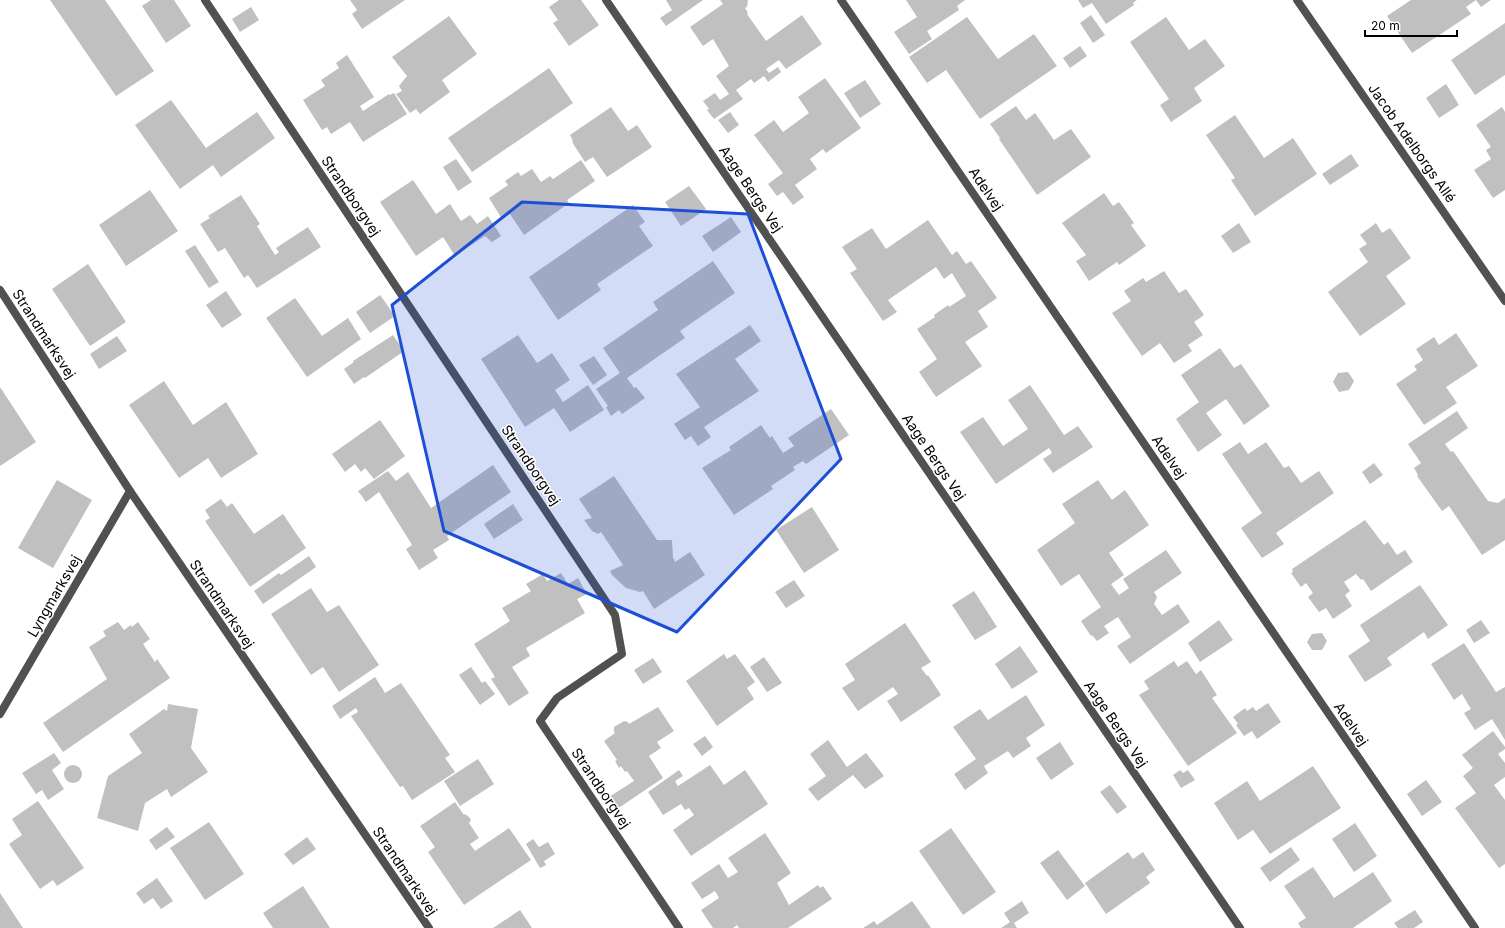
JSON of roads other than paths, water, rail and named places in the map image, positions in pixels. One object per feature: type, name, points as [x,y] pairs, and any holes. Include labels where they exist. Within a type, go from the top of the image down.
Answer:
[{"type":"street","name":"Strandborgvej","points":[[204,0],[615,615],[622,654],[557,698],[540,721],[680,928]]},
{"type":"street","name":"Aage Bergs Vej","points":[[606,0],[1240,928]]},
{"type":"street","name":"Adelvej","points":[[841,0],[1475,928]]},
{"type":"street","name":"Jacob Adelborgs Allé","points":[[1297,0],[1505,301]]},
{"type":"street","name":"Strandmarksvej","points":[[0,290],[130,491],[429,928]]},
{"type":"street","name":"Lyngmarksvej","points":[[0,714],[130,491]]}]
